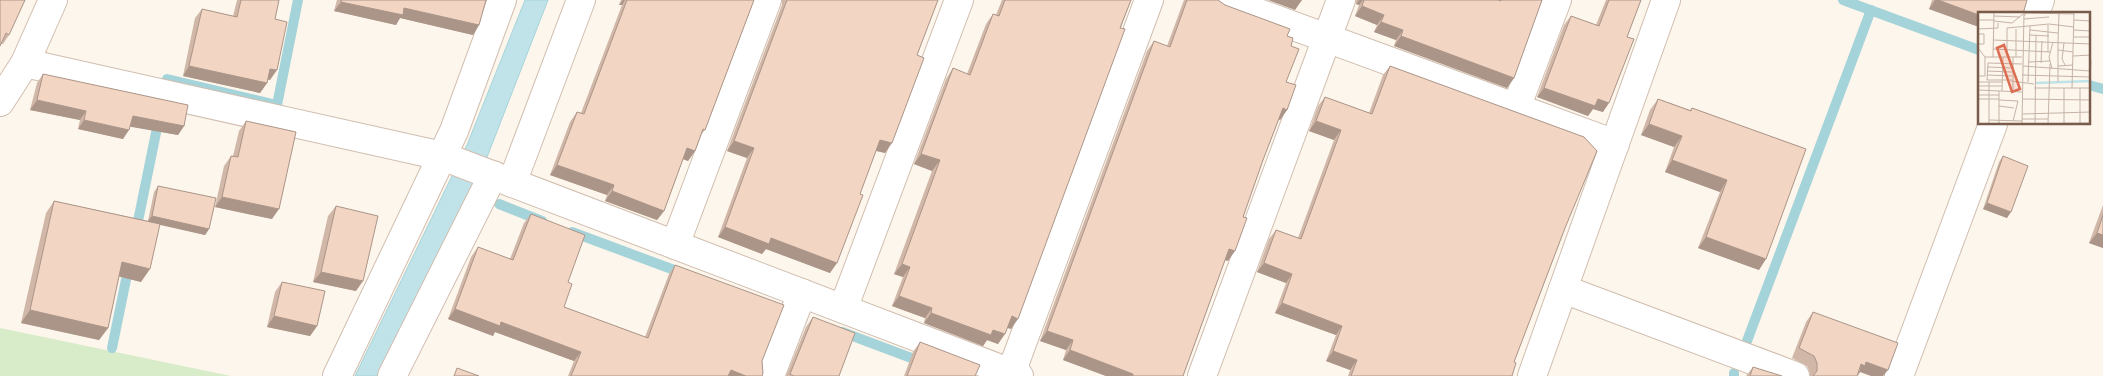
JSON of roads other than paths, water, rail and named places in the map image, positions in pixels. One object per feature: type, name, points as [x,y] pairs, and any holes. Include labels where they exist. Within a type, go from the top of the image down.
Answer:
[{"type":"street","points":[[0,102],[26,63],[53,0]]},
{"type":"street","points":[[337,376],[447,158],[454,131],[502,0]]},
{"type":"street","points":[[392,376],[498,177],[581,0]]},
{"type":"street","points":[[674,245],[767,0]]},
{"type":"street","points":[[843,309],[958,0]]},
{"type":"street","points":[[26,63],[447,158],[1015,374],[1149,0]]},
{"type":"street","points":[[1223,0],[1615,144]]},
{"type":"street","points":[[1202,376],[1341,0]]},
{"type":"street","points":[[1516,108],[1557,0]]},
{"type":"street","points":[[1532,376],[1666,0]]},
{"type":"street","points":[[2036,12],[2040,0]]},
{"type":"street","points":[[1899,376],[1994,125]]},
{"type":"street","points":[[1563,289],[1796,376]]},
{"type":"street","points":[[770,376],[802,293]]},
{"type":"water","points":[[525,0],[548,0],[477,183],[383,376],[355,376],[467,145]]},
{"type":"waterway","points":[[167,79],[277,105],[298,0]]},
{"type":"waterway","points":[[1843,0],[1978,50]]},
{"type":"waterway","points":[[1747,341],[1871,10]]},
{"type":"waterway","points":[[2090,85],[2103,89]]},
{"type":"waterway","points":[[136,231],[159,118]]},
{"type":"waterway","points":[[499,204],[542,221]]},
{"type":"waterway","points":[[572,232],[685,274]]},
{"type":"waterway","points":[[112,348],[129,265]]},
{"type":"waterway","points":[[842,332],[922,362]]}]
